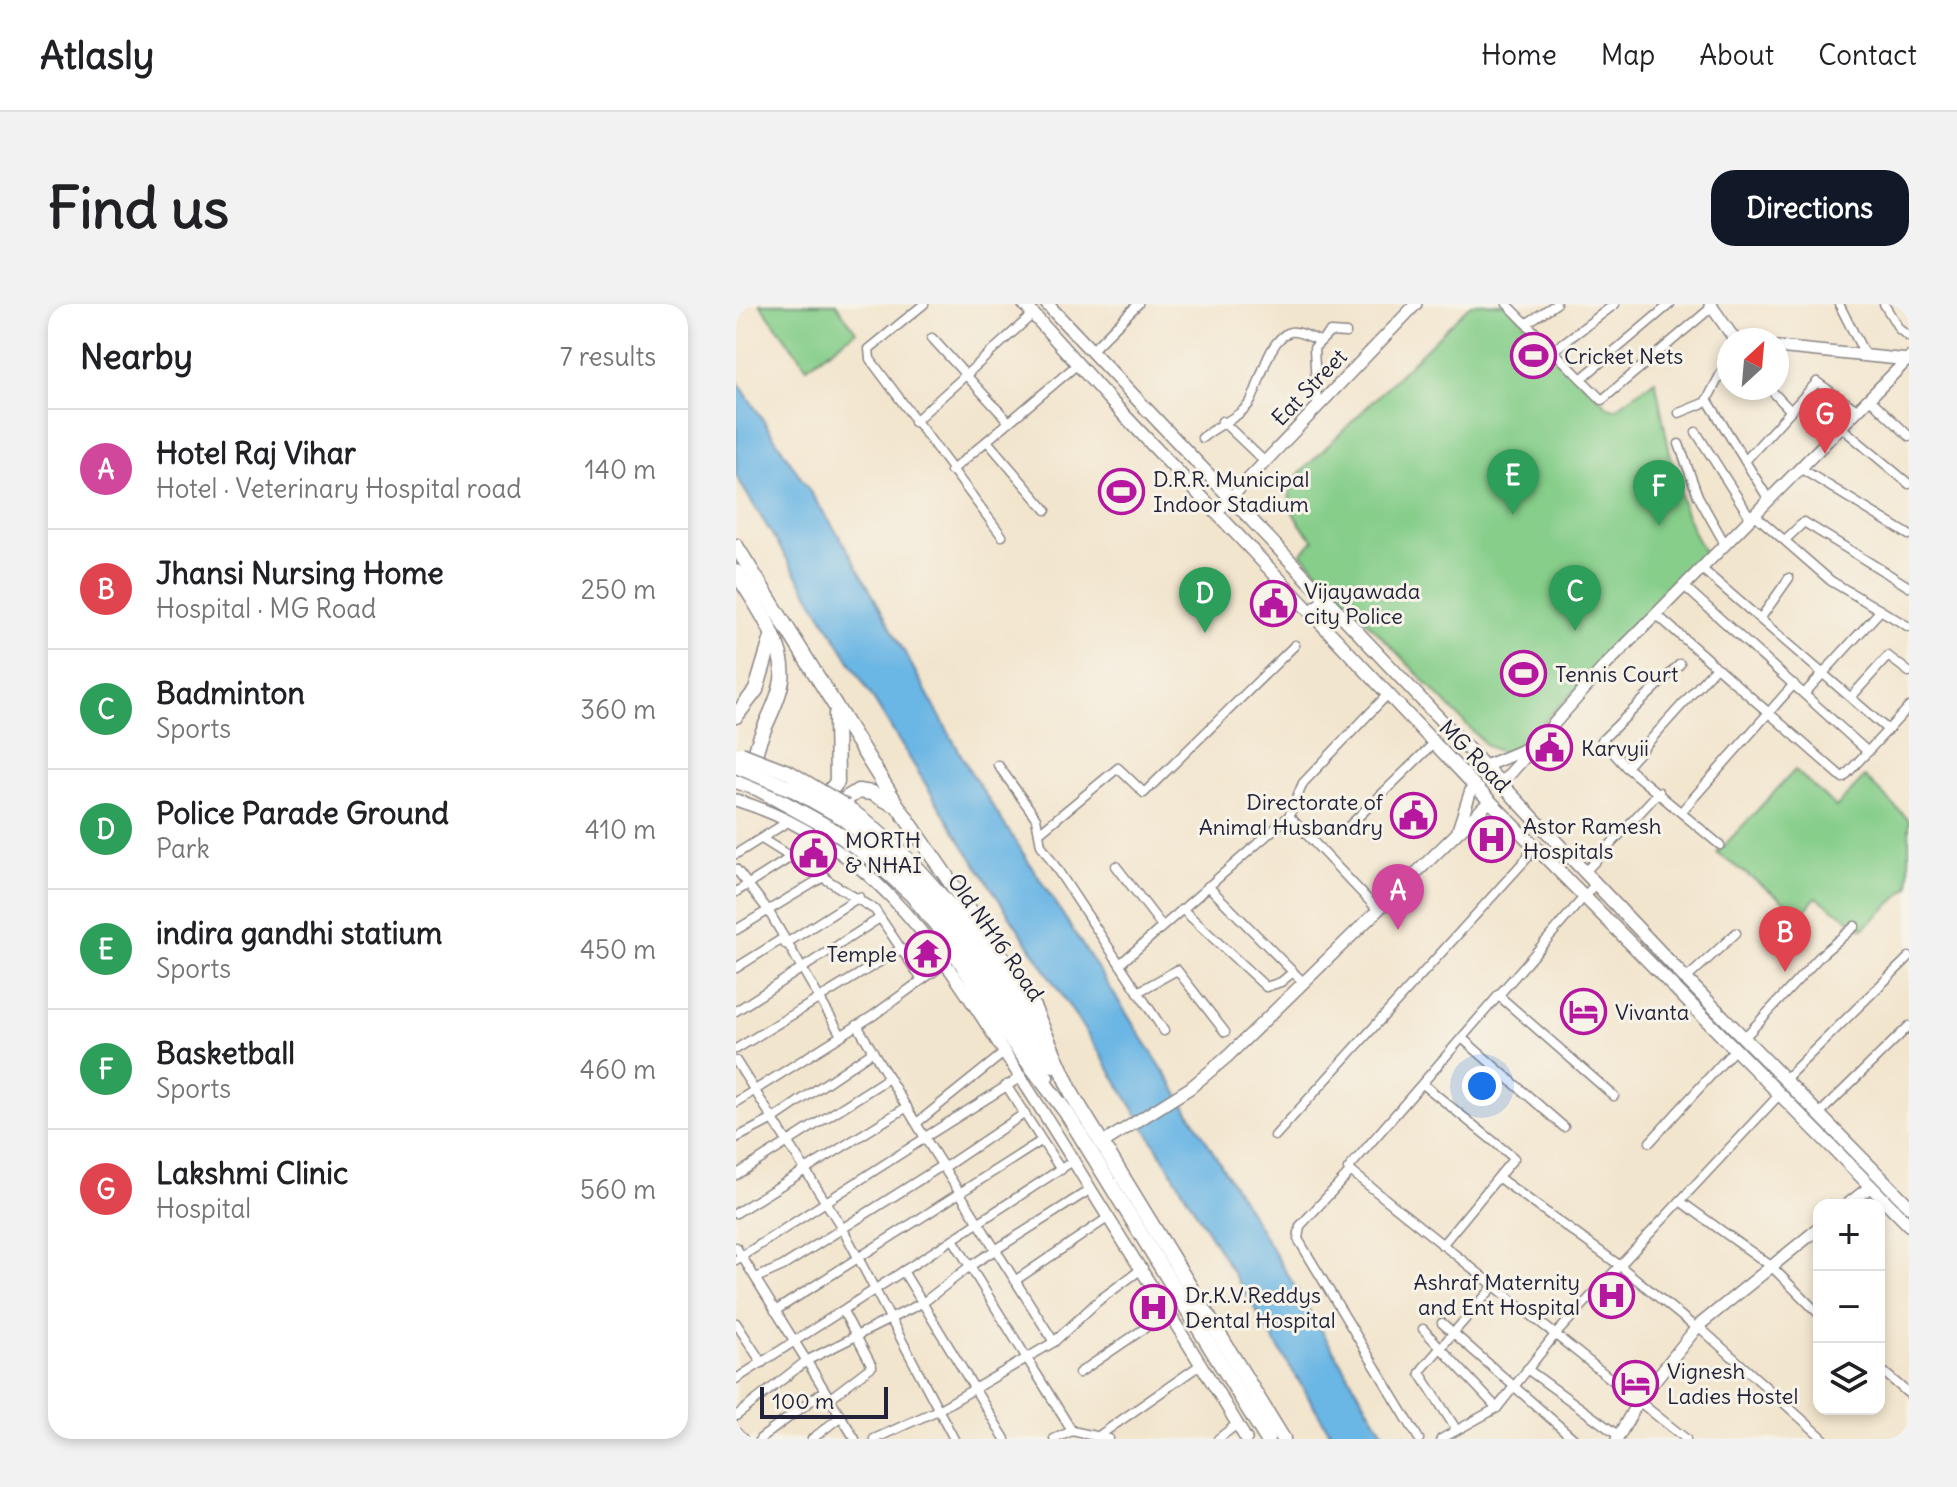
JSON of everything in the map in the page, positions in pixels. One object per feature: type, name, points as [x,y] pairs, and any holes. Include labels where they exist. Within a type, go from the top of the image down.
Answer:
[{"type":"main road","name":"MG Road","points":[[1047,304],[1686,979],[1906,1197]]},
{"type":"main road","name":"MG Road","points":[[1028,309],[1473,784],[1909,1225]]},
{"type":"main road","points":[[736,546],[897,805],[1030,1000],[1096,1147],[1267,1439]]},
{"type":"main road","points":[[736,572],[780,656],[782,679],[757,746],[754,778],[757,788]]},
{"type":"main road","points":[[1312,613],[1327,599]]},
{"type":"main road","points":[[736,716],[756,690],[772,637]]},
{"type":"main road","points":[[780,656],[799,649]]},
{"type":"main road","points":[[802,812],[825,801],[837,782],[836,710]]},
{"type":"main road","name":"Old NH16 Road","points":[[738,758],[790,773],[906,855],[947,899],[979,943],[1073,1096]]},
{"type":"main road","points":[[736,781],[757,788],[830,828],[912,895],[944,934],[997,1021],[1096,1147],[1283,1439]]},
{"type":"main road","points":[[830,828],[844,800],[858,791],[872,793],[897,805]]},
{"type":"main road","name":"Old NH16 Road","points":[[843,812],[903,868],[949,921],[1066,1112]]},
{"type":"street","points":[[924,304],[869,349],[870,359],[1002,536]]},
{"type":"street","points":[[1091,351],[1138,304]]},
{"type":"street","name":"Eat Street","points":[[1216,513],[1416,304]]},
{"type":"street","points":[[1527,323],[1556,304]]},
{"type":"street","points":[[1554,350],[1615,304]]},
{"type":"street","points":[[1581,379],[1670,304]]},
{"type":"street","points":[[1839,304],[1865,355]]},
{"type":"street","points":[[1884,304],[1899,329],[1909,337]]},
{"type":"street","points":[[1511,305],[1598,397],[1606,399],[1711,306],[1727,328]]},
{"type":"street","points":[[914,422],[967,375],[1028,309]]},
{"type":"street","points":[[1202,438],[1222,421],[1237,416],[1251,401],[1267,358],[1286,335],[1295,332],[1320,341]]},
{"type":"street","points":[[1317,405],[1313,355],[1320,341],[1330,332],[1346,333]]},
{"type":"street","points":[[932,338],[1009,422]]},
{"type":"street","points":[[1789,348],[1908,360]]},
{"type":"street","points":[[1501,784],[1532,746],[1656,614],[1908,360]]},
{"type":"street","points":[[951,471],[1079,363]]},
{"type":"street","points":[[1679,413],[1707,399],[1717,380]]},
{"type":"street","points":[[1745,461],[1817,382],[1857,410]]},
{"type":"street","points":[[1707,399],[1769,500]]},
{"type":"street","points":[[1870,399],[1909,436]]},
{"type":"street","points":[[1780,400],[1791,411]]},
{"type":"street","points":[[1222,421],[1265,462]]},
{"type":"street","points":[[1842,428],[1909,484]]},
{"type":"street","points":[[1696,432],[1748,514],[1754,514],[1786,539],[1831,581],[1909,627]]},
{"type":"street","points":[[987,441],[1046,510]]},
{"type":"street","points":[[1679,444],[1698,496],[1725,544]]},
{"type":"street","points":[[1800,468],[1909,535]]},
{"type":"street","points":[[1786,539],[1804,522],[1909,587]]},
{"type":"street","points":[[1702,569],[1888,730]]},
{"type":"street","points":[[1760,619],[1789,578]]},
{"type":"street","points":[[1684,586],[1868,752]]},
{"type":"street","points":[[1804,694],[1881,610]]},
{"type":"street","points":[[1656,614],[1843,778],[1909,707]]},
{"type":"street","points":[[1039,833],[1055,823],[1118,768],[1144,793],[1295,645]]},
{"type":"street","points":[[1852,696],[1888,656],[1909,672]]},
{"type":"street","points":[[1680,664],[1602,740],[1626,767],[1720,845]]},
{"type":"street","points":[[1626,767],[1716,667]]},
{"type":"street","points":[[1681,812],[1794,684]]},
{"type":"street","points":[[1120,964],[1289,816],[1303,783],[1388,694]]},
{"type":"street","points":[[1348,827],[1434,743]]},
{"type":"street","points":[[1485,766],[1532,746]]},
{"type":"street","points":[[998,765],[1036,818],[1041,845],[1164,1031]]},
{"type":"street","points":[[1456,834],[1473,784]]},
{"type":"street","points":[[1585,872],[1659,792]]},
{"type":"street","points":[[736,800],[789,821],[844,854],[879,882],[948,961],[1143,1268],[1167,1313],[1246,1439]]},
{"type":"street","points":[[736,1379],[1129,1124],[1190,1088],[1490,801]]},
{"type":"street","points":[[1289,816],[1378,910]]},
{"type":"street","points":[[736,854],[789,821]]},
{"type":"street","points":[[762,839],[859,897],[880,918],[922,980]]},
{"type":"street","points":[[1275,1136],[1528,857],[1531,843]]},
{"type":"street","points":[[736,892],[791,857]]},
{"type":"street","points":[[1116,866],[1162,926]]},
{"type":"street","points":[[736,869],[768,910],[783,941],[841,1035]]},
{"type":"street","points":[[736,930],[825,876]]},
{"type":"street","points":[[1596,883],[1348,1169],[1686,1439]]},
{"type":"street","points":[[1208,886],[1303,982]]},
{"type":"street","points":[[736,968],[859,897]]},
{"type":"street","points":[[1182,909],[1266,987],[1281,982],[1293,972]]},
{"type":"street","points":[[736,1011],[880,918]]},
{"type":"street","points":[[1744,1038],[1822,954],[1855,926]]},
{"type":"street","points":[[1686,979],[1736,933]]},
{"type":"street","points":[[736,1049],[899,950]]},
{"type":"street","points":[[1785,1079],[1909,957]]},
{"type":"street","points":[[736,1102],[857,1025],[948,961]]},
{"type":"street","points":[[1138,992],[1177,970],[1225,1032]]},
{"type":"street","points":[[1498,995],[1614,1096]]},
{"type":"street","points":[[857,1025],[887,1079],[918,1122],[1054,1342]]},
{"type":"street","points":[[1819,1114],[1909,1026]]},
{"type":"street","points":[[1463,1039],[1564,1127]]},
{"type":"street","points":[[1650,1142],[1735,1049]]},
{"type":"street","points":[[736,1138],[773,1119],[873,1051]]},
{"type":"street","points":[[918,1122],[1005,1052]]},
{"type":"street","points":[[736,1061],[842,1228],[954,1439]]},
{"type":"street","points":[[739,1258],[1021,1077]]},
{"type":"street","points":[[736,1175],[887,1079]]},
{"type":"street","points":[[1006,1085],[1061,1170]]},
{"type":"street","points":[[1424,1085],[1514,1158],[1442,1245]]},
{"type":"street","points":[[1441,1439],[1497,1408],[1554,1336],[1780,1094]]},
{"type":"street","points":[[736,1213],[907,1107]]},
{"type":"street","points":[[756,1278],[783,1266],[1025,1113]]},
{"type":"street","points":[[775,1311],[860,1260],[1041,1141]]},
{"type":"street","points":[[1351,1171],[1300,1226],[1298,1239],[1419,1439]]},
{"type":"street","points":[[1499,1178],[1619,1265],[1697,1327],[1824,1439]]},
{"type":"street","points":[[1855,1199],[1871,1186]]},
{"type":"street","points":[[736,1416],[806,1361],[924,1302],[970,1266],[1091,1189]]},
{"type":"street","points":[[1680,1201],[1771,1266],[1813,1308]]},
{"type":"street","points":[[1016,1280],[1109,1217]]},
{"type":"street","points":[[1527,1369],[1618,1438],[1639,1400],[1697,1327],[1813,1233]]},
{"type":"street","points":[[953,1239],[1072,1431]]},
{"type":"street","points":[[736,1247],[739,1258],[756,1278],[797,1341],[826,1395],[855,1439]]},
{"type":"street","points":[[874,1439],[938,1410],[1054,1342],[1098,1301],[1143,1268]]},
{"type":"street","points":[[903,1271],[1005,1439]]},
{"type":"street","points":[[1456,1429],[1421,1371],[1493,1287]]},
{"type":"street","points":[[760,1439],[872,1368],[843,1311]]},
{"type":"street","points":[[1079,1373],[1167,1313]]},
{"type":"street","points":[[736,1323],[740,1336],[762,1363]]},
{"type":"street","points":[[1442,1323],[1574,1439]]},
{"type":"street","points":[[1423,1329],[1497,1408]]},
{"type":"street","points":[[1054,1439],[1072,1431],[1106,1438],[1200,1365]]},
{"type":"street","points":[[1885,1373],[1909,1394]]},
{"type":"street","points":[[812,1439],[840,1417]]},
{"type":"street","points":[[1218,1439],[1237,1424]]},
{"type":"street","points":[[736,1432],[743,1439]]},
{"type":"green space","points":[[760,304],[836,304],[856,331],[807,367]]},
{"type":"green space","points":[[1471,304],[1507,304],[1608,407],[1615,409],[1655,380],[1680,494],[1687,517],[1707,556],[1523,743],[1503,753],[1487,746],[1301,553],[1314,540],[1293,513],[1290,498],[1293,480]]},
{"type":"green space","points":[[1795,770],[1836,807],[1865,777],[1909,820],[1909,887],[1863,929],[1816,897],[1802,914],[1717,853]]},
{"type":"water","points":[[736,379],[847,548],[970,771],[1174,1087],[1387,1439],[1334,1439],[1099,1052],[960,840],[736,476]]},
{"type":"place","name":"Cricket Nets","points":[[1533,356]]},
{"type":"place","name":"Lakshmi Clinic","points":[[1825,454]]},
{"type":"place","name":"D.R.R. Municipal Indoor Stadium","points":[[1122,492]]},
{"type":"place","name":"indira gandhi statium","points":[[1513,515]]},
{"type":"place","name":"Basketball","points":[[1659,526]]},
{"type":"place","name":"Vijayawada city Police","points":[[1273,604]]},
{"type":"place","name":"Badminton","points":[[1575,631]]},
{"type":"place","name":"Police Parade Ground","points":[[1205,633]]},
{"type":"place","name":"Tennis Court","points":[[1524,674]]},
{"type":"place","name":"Karvyii","points":[[1550,748]]},
{"type":"place","name":"Directorate of Animal Husbandry","points":[[1414,815]]},
{"type":"place","name":"Astor Ramesh Hospitals","points":[[1492,839]]},
{"type":"place","name":"MORTH & NHAI","points":[[814,853]]},
{"type":"place","name":"Hotel Raj Vihar","points":[[1398,930]]},
{"type":"place","name":"Temple","points":[[928,954]]},
{"type":"place","name":"Jhansi Nursing Home","points":[[1785,972]]},
{"type":"place","name":"Vivanta","points":[[1584,1012]]},
{"type":"place","name":"Ashraf Maternity and Ent Hospital","points":[[1611,1295]]},
{"type":"place","name":"Dr.K.V.Reddys Dental Hospital","points":[[1154,1308]]},
{"type":"place","name":"Vignesh Ladies Hostel","points":[[1636,1384]]}]
